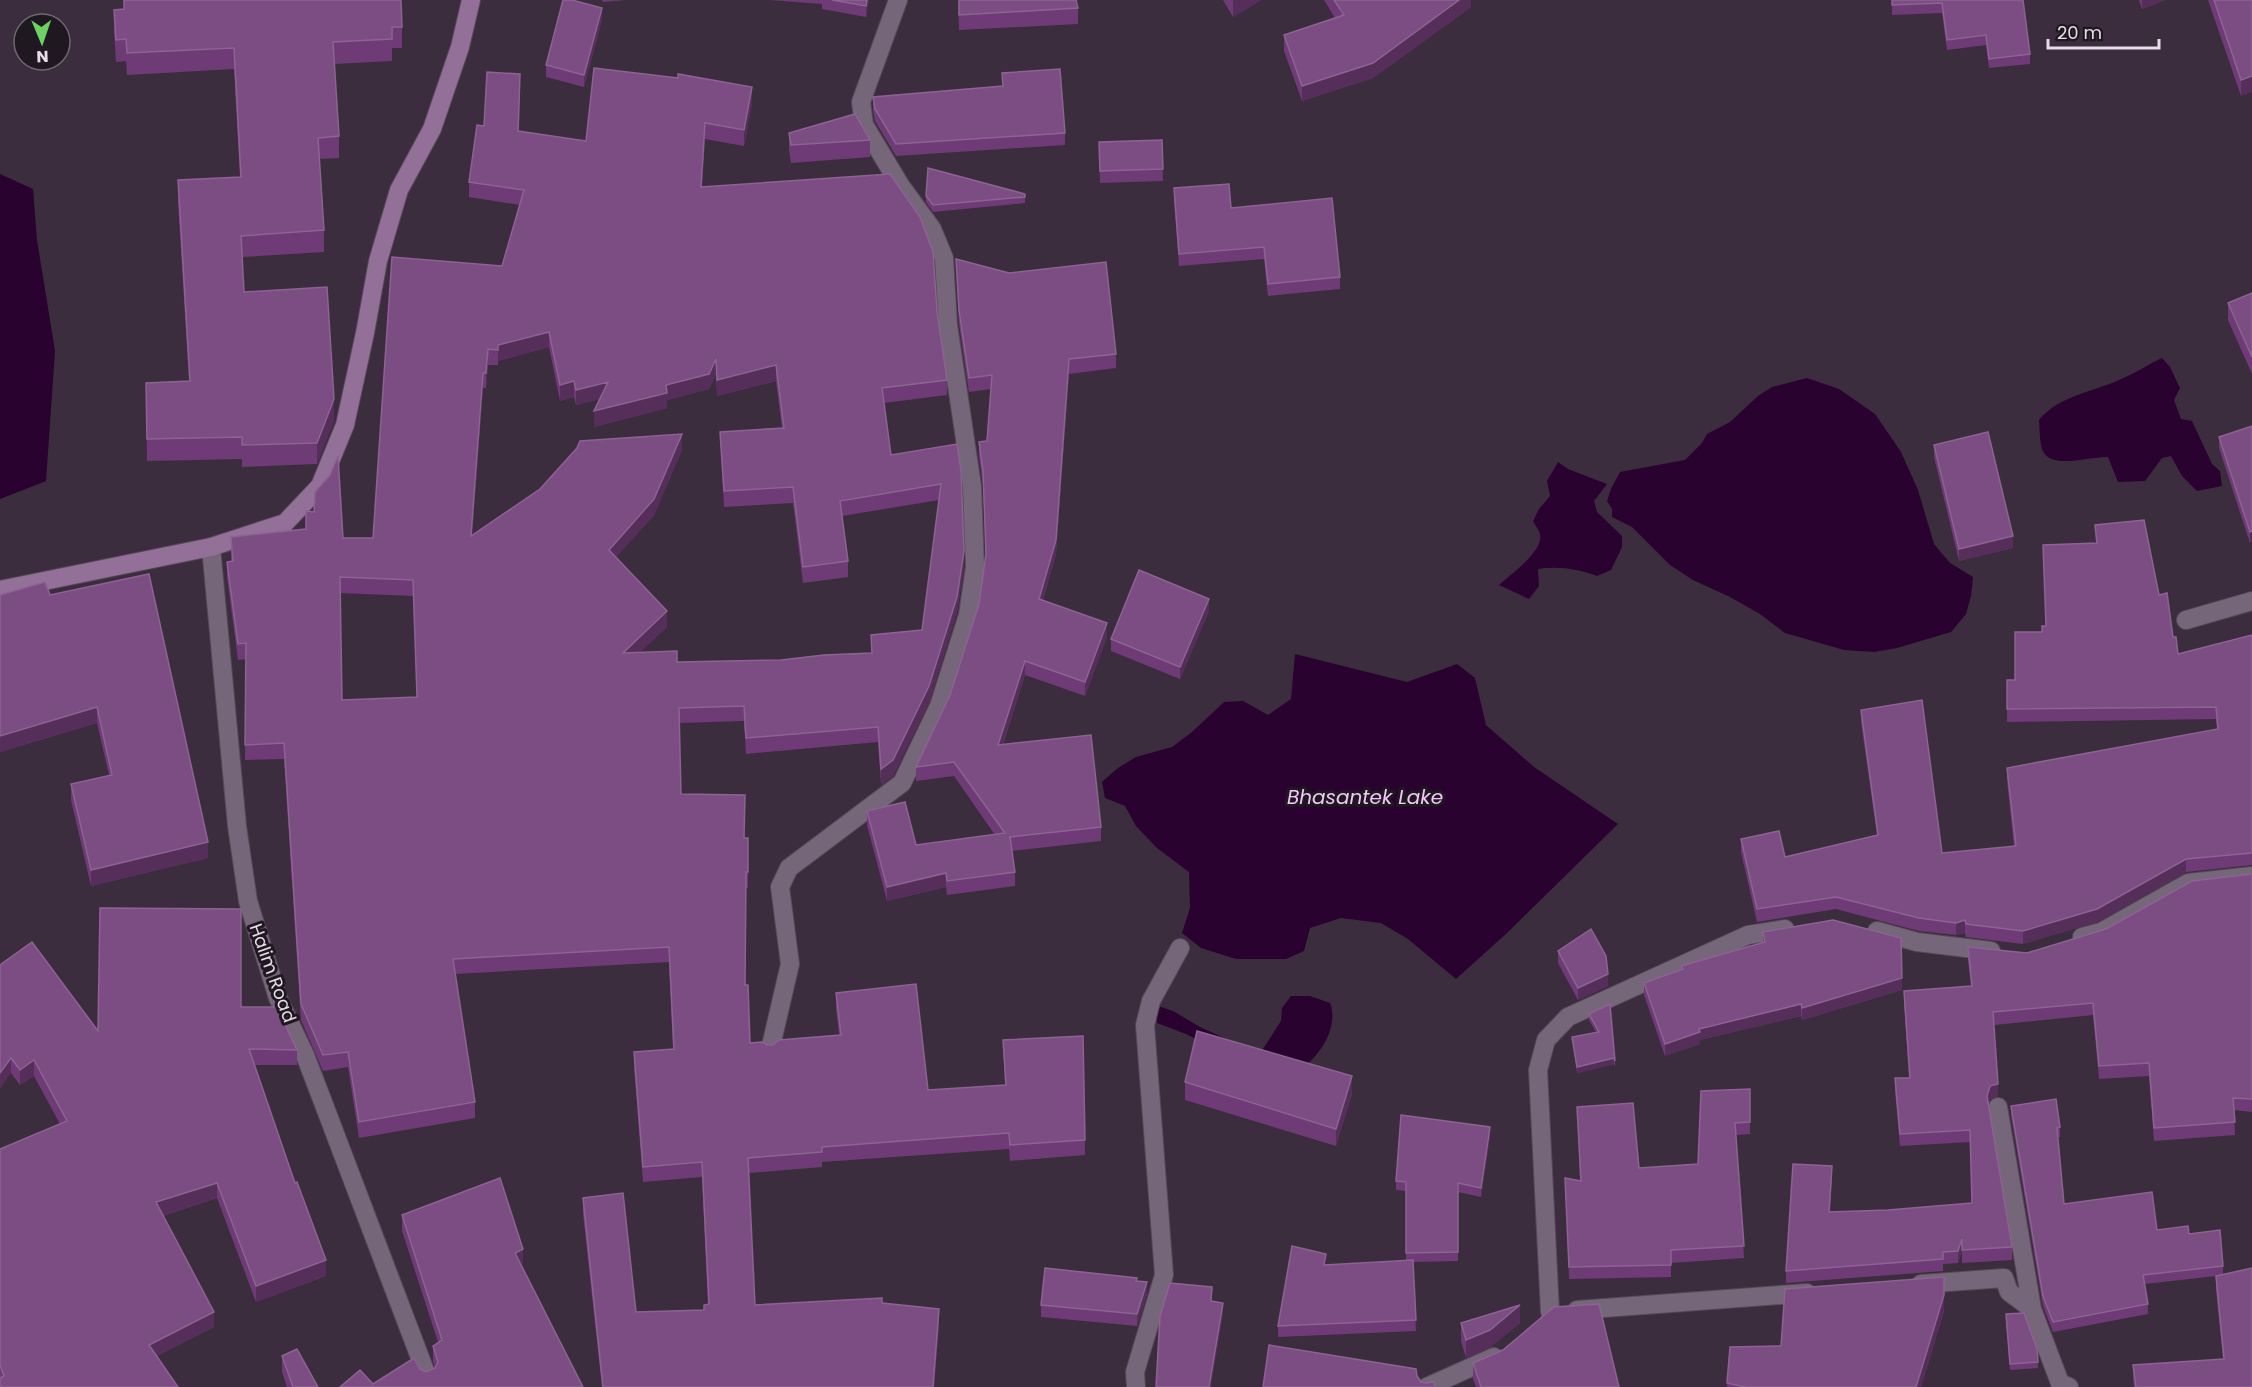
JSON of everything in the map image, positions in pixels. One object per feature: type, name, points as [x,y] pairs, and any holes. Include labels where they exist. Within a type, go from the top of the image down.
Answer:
[{"type":"street","points":[[0,590],[211,547],[285,523],[320,486],[345,425],[378,261],[399,190],[432,129],[460,47],[471,0]]},
{"type":"street","points":[[770,1050],[790,964],[780,887],[789,868],[902,783],[939,706],[968,615],[975,567],[972,486],[948,325],[944,258],[932,229],[900,185],[864,125],[861,102],[898,0]]},
{"type":"street","name":"Halim Road","points":[[211,547],[237,825],[248,901],[278,998],[305,1055],[427,1376]]},
{"type":"street","points":[[2187,620],[2252,601]]},
{"type":"street","points":[[2068,942],[2101,932],[2188,883],[2252,876]]},
{"type":"street","points":[[1550,1312],[1538,1070],[1546,1040],[1568,1017],[1748,935],[1802,926]]},
{"type":"street","points":[[1865,928],[1917,942],[2012,954]]},
{"type":"street","points":[[1136,1387],[1135,1372],[1164,1275],[1145,1025],[1151,1001],[1180,948]]},
{"type":"street","points":[[1998,1107],[2032,1308],[2060,1383],[2069,1387]]},
{"type":"street","points":[[1908,1285],[2004,1278],[2009,1292],[2032,1308]]},
{"type":"street","points":[[1532,1327],[1550,1312],[1825,1291]]},
{"type":"street","points":[[1427,1387],[1496,1357],[1505,1349]]},
{"type":"water","points":[[0,174],[33,189],[37,240],[55,351],[46,481],[0,499]]},
{"type":"water","points":[[2162,358],[2170,367],[2180,388],[2174,400],[2181,419],[2192,421],[2212,464],[2220,471],[2222,486],[2197,491],[2182,476],[2171,456],[2162,458],[2145,481],[2118,482],[2108,457],[2064,461],[2049,458],[2044,453],[2040,442],[2039,420],[2047,412],[2066,400],[2125,378]]},
{"type":"water","points":[[1807,378],[1839,389],[1875,414],[1901,452],[1918,490],[1934,544],[1950,563],[1973,577],[1966,614],[1951,632],[1897,648],[1874,652],[1844,650],[1785,633],[1760,614],[1693,580],[1670,565],[1632,527],[1612,517],[1612,509],[1607,501],[1620,472],[1685,460],[1702,443],[1707,434],[1730,422],[1758,396],[1772,387]]},
{"type":"water","points":[[1558,462],[1568,469],[1607,484],[1594,501],[1597,512],[1622,536],[1622,547],[1611,570],[1597,576],[1568,569],[1538,569],[1539,586],[1529,599],[1499,585],[1526,562],[1537,548],[1540,534],[1533,521],[1550,496],[1547,481]]},
{"type":"water","name":"Bhasantek Lake","points":[[1295,654],[1407,682],[1457,664],[1475,678],[1486,725],[1534,767],[1618,824],[1507,933],[1456,979],[1408,939],[1381,923],[1341,918],[1310,928],[1304,951],[1286,959],[1236,959],[1201,948],[1182,933],[1190,908],[1189,872],[1157,848],[1136,826],[1125,806],[1105,798],[1102,782],[1118,768],[1136,757],[1172,747],[1224,702],[1243,701],[1268,715],[1291,699]]},
{"type":"water","points":[[1291,996],[1310,996],[1330,1003],[1332,1012],[1330,1030],[1322,1048],[1302,1068],[1234,1058],[1186,1034],[1157,1023],[1158,1006],[1173,1011],[1200,1027],[1248,1049],[1263,1049],[1281,1021],[1282,1008]]},
{"type":"building","points":[[124,0],[401,0],[402,27],[392,27],[392,39],[333,42],[339,136],[318,138],[324,230],[241,236],[244,292],[327,287],[334,399],[317,443],[242,445],[242,437],[147,439],[146,383],[190,381],[178,180],[241,177],[234,48],[127,53],[126,39],[116,40],[114,10],[124,9]]},
{"type":"building","points":[[563,0],[572,0],[602,8],[584,75],[546,65]]},
{"type":"building","points":[[832,0],[867,0],[866,6]]},
{"type":"building","points":[[959,0],[1076,0],[1078,8],[959,15]]},
{"type":"building","points":[[1334,0],[1459,0],[1373,63],[1302,86],[1284,35],[1344,15]]},
{"type":"building","points":[[1892,0],[2023,0],[2030,54],[1989,59],[1986,35],[1947,40],[1942,3],[1892,5]]},
{"type":"building","points":[[2214,0],[2252,0],[2252,76],[2241,80]]},
{"type":"building","points":[[594,68],[678,78],[678,74],[752,87],[744,130],[705,123],[701,187],[890,174],[920,217],[933,252],[937,311],[947,380],[882,388],[891,455],[957,444],[961,471],[964,551],[957,597],[929,686],[893,760],[881,769],[878,727],[746,738],[744,706],[679,708],[681,794],[745,795],[744,838],[748,838],[748,872],[746,872],[745,985],[748,985],[750,1043],[762,1042],[773,1045],[779,1040],[841,1035],[836,993],[916,984],[928,1090],[1006,1085],[1003,1040],[1083,1036],[1085,1140],[1010,1145],[1009,1133],[822,1147],[822,1152],[748,1158],[755,1305],[882,1298],[882,1303],[939,1309],[933,1387],[603,1387],[583,1198],[623,1193],[636,1312],[704,1310],[704,1305],[709,1304],[702,1162],[643,1167],[634,1052],[674,1049],[669,947],[453,959],[475,1102],[359,1122],[348,1052],[323,1055],[301,1004],[284,743],[245,745],[246,643],[238,644],[227,562],[233,561],[231,537],[306,529],[306,511],[314,512],[315,492],[330,475],[338,456],[343,538],[373,538],[392,257],[502,266],[524,190],[469,182],[477,125],[484,126],[487,72],[520,74],[518,131],[586,141]],"holes":[[[549,332],[560,385],[574,381],[576,390],[608,382],[594,411],[667,393],[666,385],[709,374],[716,359],[717,380],[776,365],[784,428],[720,432],[724,491],[793,487],[803,567],[848,561],[840,501],[941,484],[922,630],[871,635],[872,653],[781,660],[677,662],[677,651],[623,653],[667,611],[609,550],[654,499],[682,434],[580,441],[577,448],[540,489],[471,536],[483,373],[486,373],[488,349],[498,350],[498,345]],[[340,577],[413,580],[417,697],[342,700]]]},
{"type":"building","points":[[1060,69],[1065,133],[896,144],[875,109],[873,97],[1003,86],[1002,73]]},
{"type":"building","points":[[855,114],[870,140],[791,145],[789,133]]},
{"type":"building","points":[[1162,140],[1163,169],[1100,171],[1099,142]]},
{"type":"building","points":[[928,168],[1025,194],[1025,197],[933,205],[926,196]]},
{"type":"building","points":[[1229,184],[1231,208],[1332,198],[1340,277],[1268,284],[1264,247],[1179,254],[1174,188]]},
{"type":"building","points":[[956,259],[1009,273],[1106,262],[1116,354],[1069,359],[1056,540],[1039,599],[1107,623],[1085,682],[1025,661],[998,745],[1091,735],[1101,827],[1010,837],[1015,872],[947,881],[946,873],[887,887],[867,811],[905,802],[916,845],[1005,833],[954,762],[916,767],[950,695],[979,604],[986,554],[983,471],[979,442],[987,441],[992,375],[969,378],[959,310]]},
{"type":"building","points":[[2252,293],[2252,357],[2228,303]]},
{"type":"building","points":[[2252,426],[2252,531],[2250,532],[2219,437]]},
{"type":"building","points":[[1988,432],[2013,536],[1959,549],[1934,445]]},
{"type":"building","points":[[2144,520],[2159,595],[2167,593],[2173,637],[2176,637],[2178,654],[2252,635],[2252,853],[2186,859],[2097,909],[2023,931],[1966,924],[1965,920],[1956,923],[1919,918],[1836,897],[1757,909],[1741,839],[1779,831],[1785,857],[1878,835],[1861,710],[1922,700],[1942,853],[2016,846],[2007,768],[2218,729],[2216,707],[2007,709],[2007,680],[2015,680],[2015,632],[2042,632],[2042,626],[2046,626],[2043,545],[2097,543],[2095,525]]},
{"type":"building","points":[[1139,570],[1209,599],[1180,667],[1111,639]]},
{"type":"building","points":[[149,574],[208,842],[91,870],[71,784],[112,775],[97,707],[0,736],[0,595],[45,582],[50,595]]},
{"type":"building","points":[[2252,874],[2252,1099],[2233,1098],[2235,1122],[2154,1128],[2149,1063],[2099,1066],[2093,1003],[1993,1012],[1998,1084],[1990,1086],[1987,1096],[2012,1247],[1962,1250],[1962,1239],[1958,1251],[1943,1252],[1943,1259],[1786,1271],[1793,1164],[1832,1166],[1829,1212],[1972,1203],[1970,1130],[1900,1134],[1895,1078],[1910,1078],[1904,991],[1972,986],[1968,947],[2027,953],[2106,929],[2192,881]]},
{"type":"building","points":[[100,908],[241,909],[241,1007],[277,1007],[297,1050],[249,1049],[295,1183],[297,1182],[326,1260],[256,1286],[217,1183],[156,1202],[214,1312],[149,1345],[178,1387],[0,1387],[0,1378],[4,1376],[0,1365],[0,1149],[67,1121],[34,1060],[20,1070],[11,1058],[0,1073],[0,965],[32,942],[98,1031]]},
{"type":"building","points":[[1833,920],[1901,938],[1902,978],[1802,1008],[1801,1004],[1699,1029],[1700,1032],[1665,1044],[1644,983],[1683,969],[1681,966],[1765,942],[1763,932]]},
{"type":"building","points":[[1591,929],[1606,956],[1608,974],[1578,988],[1558,951]]},
{"type":"building","points":[[1610,1004],[1615,1061],[1614,1058],[1577,1067],[1572,1037],[1599,1032],[1589,1014]]},
{"type":"building","points":[[1197,1031],[1352,1076],[1336,1129],[1185,1082]]},
{"type":"building","points":[[1750,1089],[1750,1122],[1735,1123],[1744,1246],[1671,1250],[1671,1265],[1569,1267],[1565,1178],[1581,1181],[1577,1107],[1633,1103],[1639,1168],[1698,1164],[1701,1091]]},
{"type":"building","points":[[2056,1099],[2060,1127],[2057,1128],[2064,1204],[2152,1192],[2157,1230],[2188,1226],[2189,1234],[2220,1230],[2223,1266],[2143,1275],[2148,1304],[2053,1322],[2043,1296],[2011,1106]]},
{"type":"building","points":[[1401,1115],[1490,1127],[1481,1188],[1458,1183],[1458,1252],[1406,1253],[1406,1182],[1396,1181]]},
{"type":"building","points":[[500,1178],[523,1249],[515,1253],[583,1387],[340,1387],[360,1370],[373,1384],[414,1358],[420,1369],[426,1372],[435,1368],[438,1362],[433,1346],[442,1340],[402,1215]]},
{"type":"building","points":[[1292,1246],[1326,1254],[1324,1265],[1413,1260],[1416,1320],[1278,1326]]},
{"type":"building","points":[[1045,1268],[1137,1278],[1136,1281],[1147,1282],[1137,1314],[1041,1305]]},
{"type":"building","points":[[2252,1268],[2252,1387],[2136,1387],[2133,1365],[2224,1359],[2216,1276]]},
{"type":"building","points":[[1944,1277],[1944,1295],[1916,1387],[1745,1387],[1727,1383],[1730,1347],[1781,1346],[1785,1289]]},
{"type":"building","points":[[1170,1283],[1212,1287],[1211,1301],[1223,1303],[1209,1387],[1156,1387],[1160,1316]]},
{"type":"building","points":[[1599,1304],[1619,1387],[1481,1387],[1473,1363],[1503,1350],[1554,1307]]},
{"type":"building","points":[[1520,1305],[1490,1330],[1466,1340],[1461,1323]]},
{"type":"building","points":[[2024,1313],[2037,1349],[2038,1362],[2010,1364],[2006,1314]]},
{"type":"building","points":[[1269,1345],[1416,1369],[1421,1382],[1434,1382],[1435,1387],[1263,1387]]},
{"type":"building","points":[[297,1349],[318,1387],[293,1387],[282,1356]]}]
